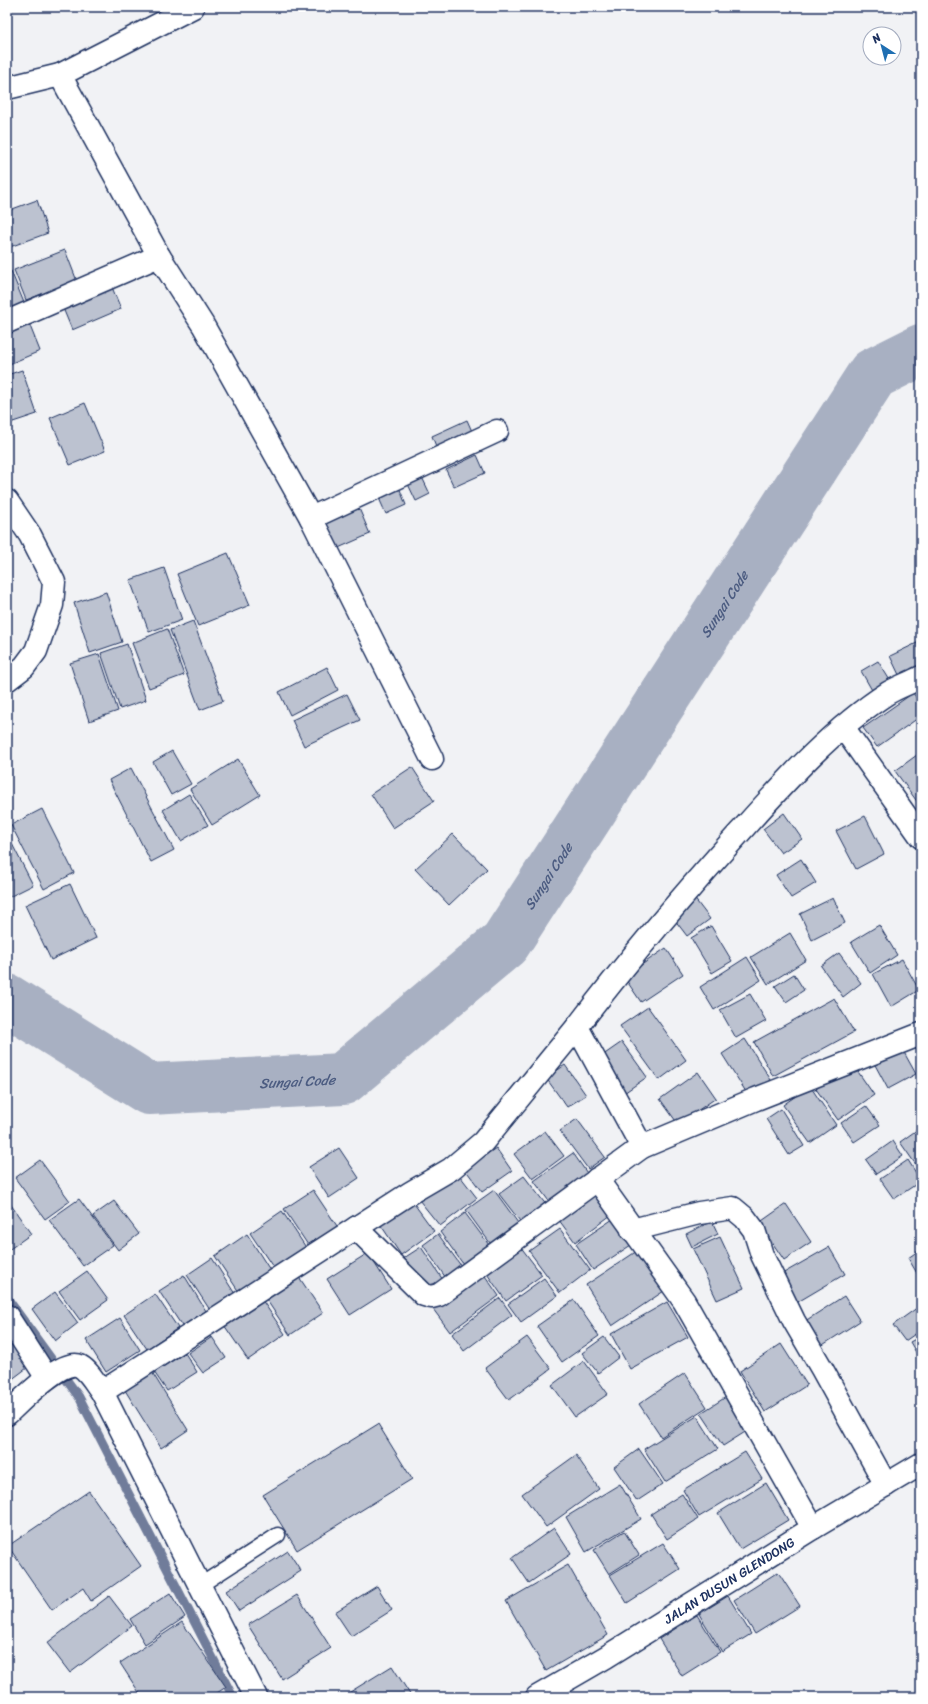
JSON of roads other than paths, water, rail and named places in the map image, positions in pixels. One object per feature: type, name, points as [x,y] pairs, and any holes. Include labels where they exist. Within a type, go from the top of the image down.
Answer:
[{"type":"street","points":[[7,88],[60,75],[193,7]]},
{"type":"street","points":[[60,75],[159,256],[203,325],[311,518],[432,758]]},
{"type":"street","points":[[7,322],[159,256]]},
{"type":"street","points":[[311,518],[497,431]]},
{"type":"street","points":[[7,501],[30,536],[54,582],[52,605],[36,651],[24,667],[7,680]]},
{"type":"street","points":[[102,1392],[410,1192],[451,1169],[482,1142],[577,1027],[630,958],[703,873],[784,784],[843,728],[889,693],[921,677]]},
{"type":"street","points":[[843,728],[921,837]]},
{"type":"street","points":[[577,1027],[642,1147]]},
{"type":"street","points":[[356,1228],[424,1295],[430,1297],[439,1295],[642,1147],[756,1099],[921,1034]]},
{"type":"street","points":[[597,1179],[684,1301],[813,1528]]},
{"type":"street","points":[[632,1230],[699,1213],[733,1208],[745,1218],[754,1230],[762,1255],[794,1322],[822,1369],[886,1485]]},
{"type":"street","points":[[7,1316],[56,1373]]},
{"type":"street","points":[[7,1414],[56,1373],[79,1366],[84,1369],[102,1392],[256,1697]]},
{"type":"street","name":"JALAN DUSUN GLENDONG","points":[[537,1697],[613,1653],[813,1528],[921,1464]]},
{"type":"lane","points":[[199,1586],[278,1535]]},
{"type":"waterway","name":"Sungai Code","points":[[7,1000],[149,1089],[343,1079],[505,943],[873,374],[921,350]]},
{"type":"waterway","points":[[7,1298],[79,1397],[233,1697]]}]
